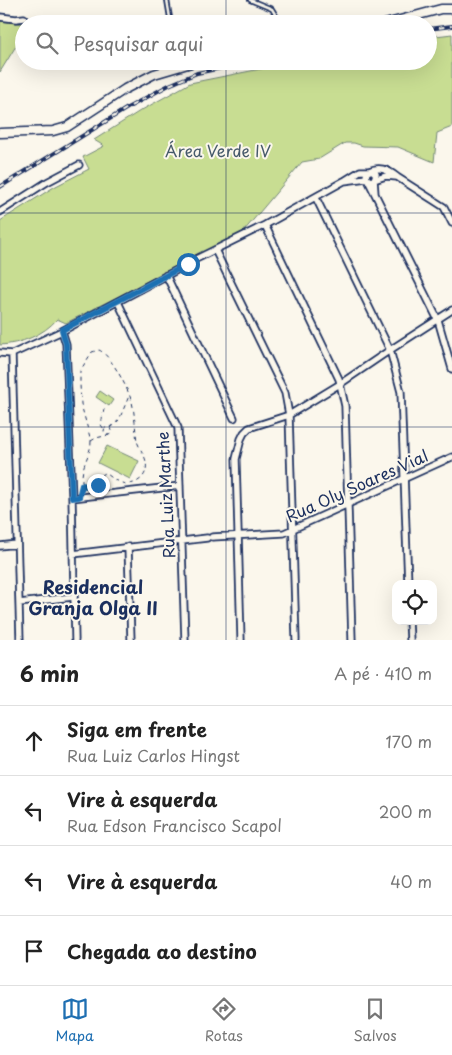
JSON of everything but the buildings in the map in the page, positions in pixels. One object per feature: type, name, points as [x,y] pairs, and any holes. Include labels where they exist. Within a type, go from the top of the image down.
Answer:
[{"type":"street","points":[[421,15],[452,9]]},
{"type":"street","points":[[0,17],[15,20]]},
{"type":"street","points":[[0,133],[53,131],[67,127],[125,89],[163,70]]},
{"type":"street","points":[[0,212],[47,182],[79,165]]},
{"type":"street","points":[[0,353],[12,354],[118,302],[316,198],[360,171],[379,168],[387,170],[444,207],[452,223]]},
{"type":"street","points":[[370,170],[366,173],[366,178],[438,320],[452,369]]},
{"type":"street","points":[[370,170],[376,174],[374,180],[375,194]]},
{"type":"street","points":[[344,181],[366,178],[371,181],[386,176],[397,177]]},
{"type":"street","points":[[316,198],[390,350],[401,392],[408,580]]},
{"type":"street","points":[[265,225],[339,379],[345,406],[352,640]]},
{"type":"street","points":[[215,250],[285,393],[289,415],[296,640]]},
{"type":"street","points":[[166,276],[234,418]]},
{"type":"street","name":"Rua Luiz Marthe","points":[[118,302],[178,428],[185,640]]},
{"type":"street","points":[[241,640],[236,459],[241,439],[249,428],[289,415],[340,384],[452,310]]},
{"type":"street","points":[[62,330],[66,344],[76,497],[73,554],[75,640]]},
{"type":"street","points":[[12,354],[20,640]]},
{"type":"street","name":"Rua Oly Soares Vial","points":[[73,554],[209,537],[284,533],[452,458]]},
{"type":"street","points":[[76,497],[180,486]]},
{"type":"street","points":[[0,546],[17,544]]},
{"type":"street","points":[[128,547],[131,640]]},
{"type":"street","points":[[19,603],[73,597]]},
{"type":"street","points":[[409,625],[410,640]]},
{"type":"lane","points":[[168,0],[170,15]]},
{"type":"lane","points":[[250,0],[272,9],[276,15]]},
{"type":"path","points":[[76,497],[82,485],[82,472],[91,447],[81,404],[80,371],[92,352],[99,350],[105,352],[129,395],[137,426],[138,442],[146,462],[144,476],[138,482],[124,484],[105,473],[96,486],[82,485]]},
{"type":"path","points":[[105,430],[119,420],[129,395]]},
{"type":"path","points":[[104,409],[101,425],[105,433],[110,435]]},
{"type":"path","points":[[110,428],[112,431],[110,435]]},
{"type":"path","points":[[91,441],[96,438],[109,437],[110,435]]},
{"type":"green space","points":[[0,21],[15,23],[15,48],[0,72]]},
{"type":"green space","name":"Área Verde IV","points":[[452,34],[452,127],[437,133],[434,162],[398,147],[363,146],[345,143],[319,159],[302,162],[243,232],[66,323],[57,319],[52,325],[31,338],[16,343],[0,345],[0,221],[54,187],[89,169],[83,157],[104,146],[94,140],[190,83],[256,70],[437,70],[437,36]]},
{"type":"green space","points":[[100,391],[113,400],[109,406],[96,397]]},
{"type":"green space","points":[[107,446],[139,461],[130,479],[98,463]]},
{"type":"railway","points":[[437,28],[452,26]]},
{"type":"railway","points":[[0,187],[129,107],[169,85],[197,73],[212,70]]},
{"type":"district","name":"Residencial Granja Olga II","points":[[93,598]]},
{"type":"route","points":[[98,485],[91,487],[82,485],[79,497],[72,498],[66,344],[62,330],[188,264]]}]
